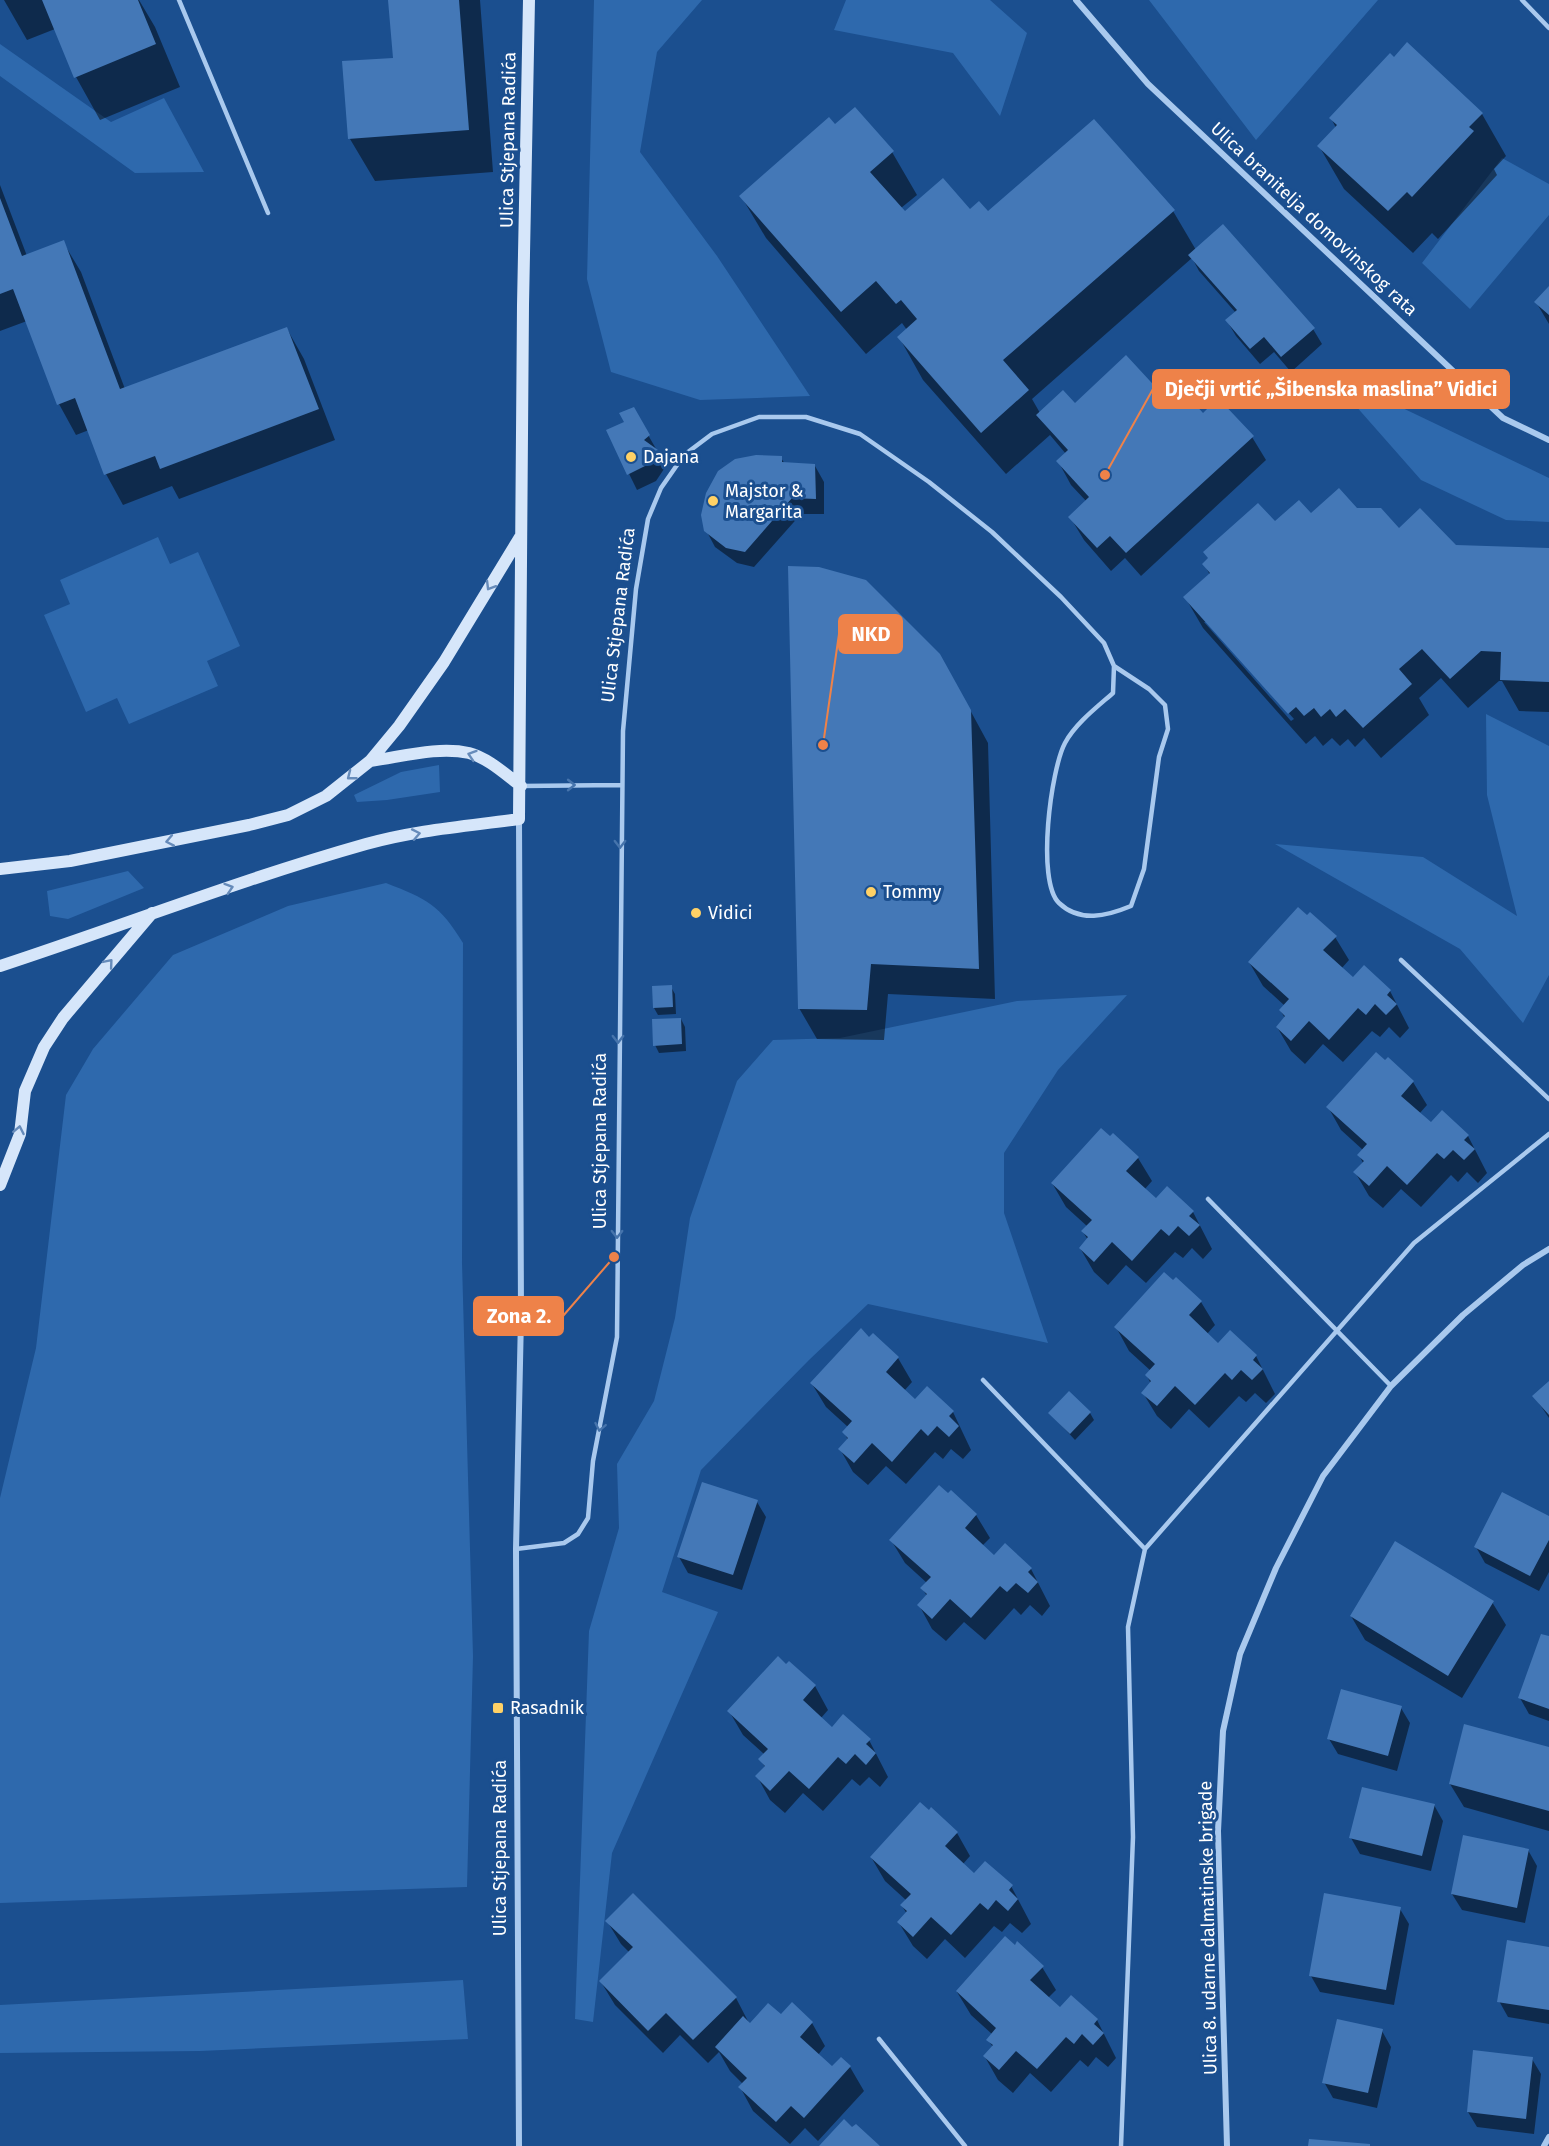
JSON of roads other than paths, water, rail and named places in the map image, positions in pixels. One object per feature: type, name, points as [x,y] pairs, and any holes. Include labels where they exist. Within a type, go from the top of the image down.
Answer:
[{"type":"main road","name":"Ulica Stjepana Radića","points":[[519,819],[521,786],[518,656],[529,0]]},
{"type":"main road","points":[[0,869],[81,858],[288,815],[326,796],[370,761],[444,662],[520,536]]},
{"type":"main road","points":[[370,761],[451,751],[471,753],[491,763],[521,786]]},
{"type":"main road","points":[[0,966],[153,912],[368,843],[432,831],[519,819]]},
{"type":"main road","points":[[0,1185],[20,1134],[25,1090],[44,1047],[63,1018],[153,912]]},
{"type":"street","name":"Ulica branitelja domovinskog rata","points":[[1076,0],[1148,84],[1503,418],[1549,440]]},
{"type":"street","name":"Ulica Stjepana Radića","points":[[519,819],[521,1317],[516,1549],[519,2146]]},
{"type":"street","name":"Ulica 8. udarne dalmatinske brigade","points":[[1227,2146],[1218,1831],[1223,1731],[1240,1654],[1276,1568],[1323,1476],[1391,1386],[1463,1315],[1524,1265],[1549,1250]]},
{"type":"street","points":[[1544,2146],[1549,2137]]},
{"type":"lane","points":[[179,0],[268,213]]},
{"type":"lane","points":[[1522,0],[1549,28]]},
{"type":"lane","name":"Ulica Stjepana Radića","points":[[516,1549],[564,1543],[578,1534],[588,1518],[593,1461],[617,1337],[623,731],[636,589],[648,519],[661,488],[684,455],[712,434],[759,417],[806,417],[860,434],[929,482],[992,532],[1061,597],[1104,643],[1114,666]]},
{"type":"lane","points":[[1114,666],[1149,689],[1165,705],[1168,729],[1159,756],[1144,869],[1131,906],[1106,916],[1080,916],[1058,902],[1049,882],[1047,836],[1052,786],[1066,742],[1090,714],[1113,693],[1114,666]]},
{"type":"lane","points":[[521,786],[621,785]]},
{"type":"lane","points":[[1401,960],[1549,1099]]},
{"type":"lane","points":[[1121,2146],[1133,1837],[1128,1627],[1145,1549],[1414,1243],[1549,1134]]},
{"type":"lane","points":[[1208,1199],[1391,1386]]},
{"type":"lane","points":[[983,1380],[1145,1549]]},
{"type":"lane","points":[[879,2039],[965,2146]]},
{"type":"place","name":"Dajana","points":[[631,457]]},
{"type":"place","name":"Dječji vrtić „Šibenska maslina” Vidici","points":[[1105,475]]},
{"type":"place","name":"Majstor & Margarita","points":[[713,501]]},
{"type":"place","name":"NKD","points":[[823,745]]},
{"type":"place","name":"Tommy","points":[[871,892]]},
{"type":"place","name":"Vidici","points":[[696,913]]},
{"type":"place","name":"Zona 2.","points":[[614,1257]]},
{"type":"place","name":"Rasadnik","points":[[498,1708]]}]
